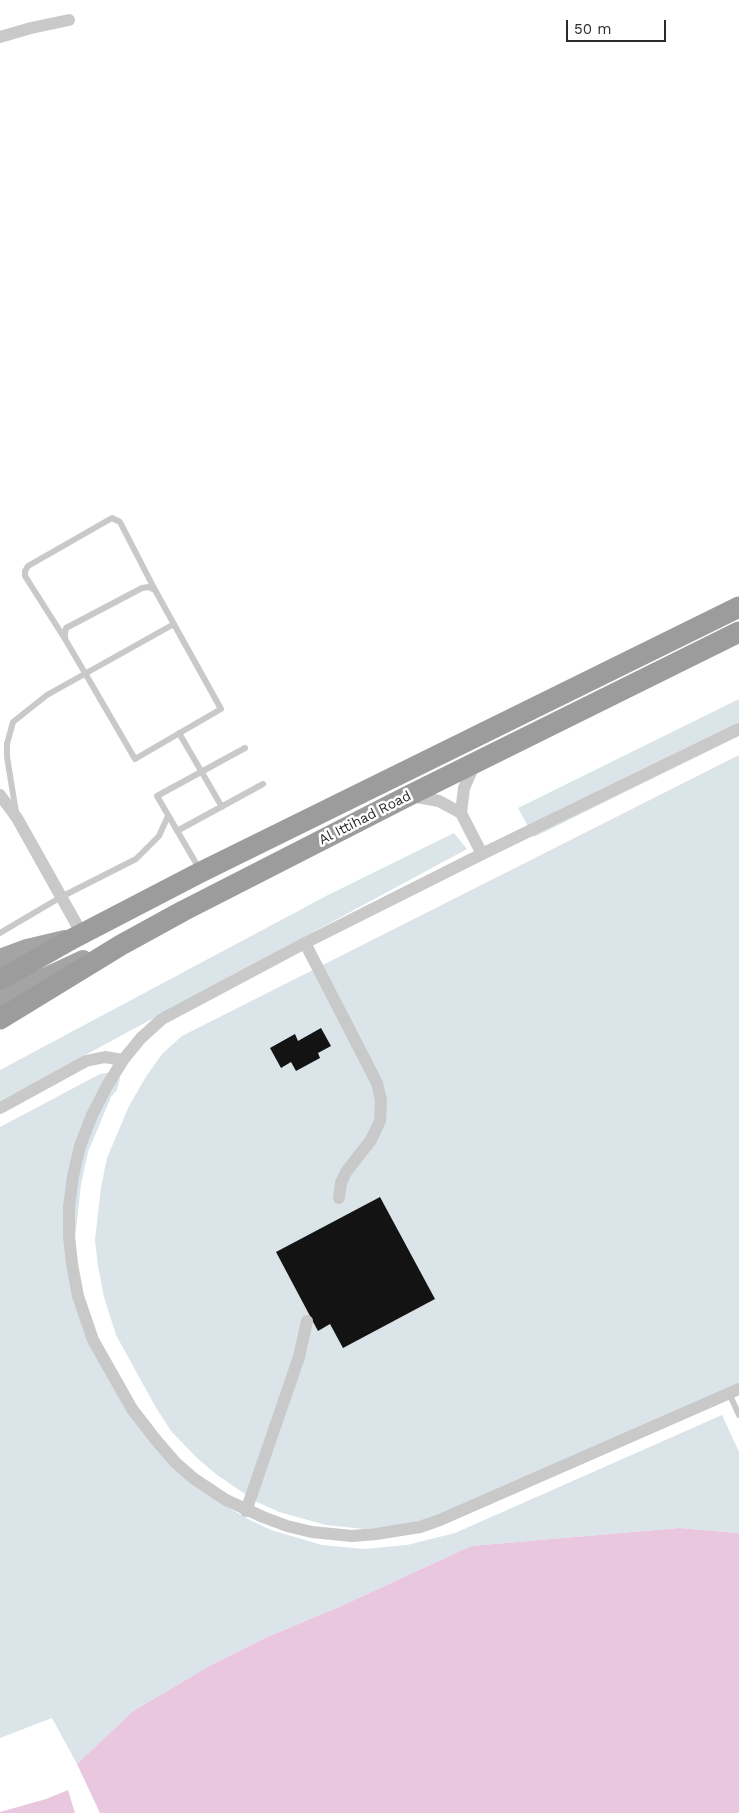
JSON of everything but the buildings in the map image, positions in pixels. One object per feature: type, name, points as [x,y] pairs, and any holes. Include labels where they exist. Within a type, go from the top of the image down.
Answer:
[{"type":"highway","name":"Al Ittihad Road","points":[[0,980],[200,872],[739,607]]},
{"type":"highway","name":"Al Ittihad Road","points":[[0,1019],[121,944],[183,911],[408,796],[739,632]]},
{"type":"main road","points":[[0,959],[34,947],[77,937]]},
{"type":"main road","points":[[0,1002],[66,967],[121,944]]},
{"type":"street","points":[[0,37],[69,20]]},
{"type":"street","points":[[734,1391],[450,1516],[420,1526],[376,1534],[333,1534],[287,1526],[246,1510],[220,1497],[192,1478],[156,1440],[132,1409],[93,1340],[78,1296],[69,1236],[69,1207],[73,1176],[80,1146],[92,1116],[123,1060],[141,1038],[162,1019],[305,943],[482,854],[739,729]]},
{"type":"street","points":[[476,762],[464,788],[460,804],[461,813],[482,854]]},
{"type":"street","points":[[0,795],[17,818],[61,897],[77,937]]},
{"type":"street","points":[[408,796],[440,801],[461,813]]},
{"type":"street","points":[[305,943],[377,1083],[381,1100],[380,1121],[371,1140],[346,1172],[341,1183],[339,1198]]},
{"type":"street","points":[[0,1108],[86,1061],[105,1057],[123,1060]]},
{"type":"street","points":[[246,1510],[298,1358],[307,1321]]},
{"type":"lane","points":[[112,518],[120,522],[155,590],[221,709],[135,758],[65,638],[26,576],[25,571],[28,566],[112,518]]},
{"type":"lane","points":[[65,638],[66,628],[142,588],[149,587],[155,590]]},
{"type":"lane","points":[[17,818],[7,757],[7,744],[13,722],[47,695],[174,624]]},
{"type":"lane","points":[[179,733],[222,807]]},
{"type":"lane","points":[[200,872],[156,796],[202,773],[245,748]]},
{"type":"lane","points":[[177,831],[263,784]]},
{"type":"lane","points":[[0,933],[61,897],[136,859],[159,836],[168,816]]},
{"type":"lane","points":[[734,1391],[739,1415]]},
{"type":"shaded area","points":[[739,699],[739,736],[534,837],[518,808]]},
{"type":"shaded area","points":[[739,755],[739,1386],[448,1514],[403,1525],[364,1529],[326,1525],[279,1512],[257,1502],[217,1475],[197,1458],[171,1431],[155,1406],[116,1335],[104,1297],[98,1266],[95,1240],[101,1187],[107,1158],[129,1106],[147,1075],[163,1053],[182,1036]]},
{"type":"shaded area","points":[[454,833],[467,849],[0,1101],[0,1070],[328,895]]},
{"type":"shaded area","points":[[112,1072],[120,1078],[117,1090],[111,1097],[88,1152],[81,1184],[75,1240],[84,1302],[97,1342],[138,1416],[227,1507],[271,1530],[322,1545],[364,1549],[407,1545],[455,1533],[722,1415],[739,1452],[739,1533],[679,1528],[471,1546],[339,1607],[265,1638],[211,1665],[133,1711],[77,1764],[52,1718],[0,1738],[0,1127],[100,1074]]},
{"type":"shaded area","points":[[679,1528],[739,1533],[739,1813],[100,1813],[77,1764],[133,1711],[211,1665],[265,1638],[339,1607],[471,1546]]},
{"type":"shaded area","points":[[68,1790],[75,1813],[0,1813],[46,1799]]}]
